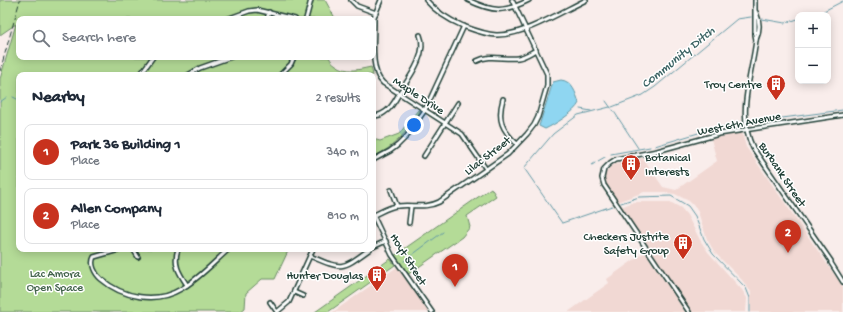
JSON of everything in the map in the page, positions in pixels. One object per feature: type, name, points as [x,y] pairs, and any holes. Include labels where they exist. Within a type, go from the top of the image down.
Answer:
[{"type":"street","points":[[307,16],[311,0]]},
{"type":"street","points":[[351,0],[357,6],[376,13]]},
{"type":"street","name":"Maple Drive","points":[[375,16],[381,0]]},
{"type":"street","points":[[426,0],[443,15],[464,26],[483,33],[495,35],[512,34],[525,30],[586,0]]},
{"type":"street","points":[[468,0],[483,7],[496,10],[510,9],[528,0]]},
{"type":"street","name":"Lilac Street","points":[[376,214],[397,206],[432,205],[508,154],[534,125],[547,86],[547,74],[512,0]]},
{"type":"street","name":"Burbank Street","points":[[755,0],[756,12],[754,17],[756,40],[746,100],[750,139],[753,148],[831,261],[843,282]]},
{"type":"street","points":[[236,16],[254,10],[284,16]]},
{"type":"street","points":[[268,16],[269,12]]},
{"type":"street","points":[[376,158],[398,145],[407,136],[425,110],[464,26]]},
{"type":"street","points":[[376,115],[385,113],[390,108],[418,62],[423,40],[420,35]]},
{"type":"street","points":[[477,61],[487,57],[518,58],[536,50]]},
{"type":"street","points":[[142,72],[151,60]]},
{"type":"street","points":[[193,72],[223,60]]},
{"type":"street","points":[[283,72],[293,60]]},
{"type":"street","name":"Maple Drive","points":[[374,60],[375,69],[381,82],[462,134],[486,169]]},
{"type":"street","points":[[503,100],[500,115],[503,126],[510,137],[518,144]]},
{"type":"street","points":[[424,156],[458,103]]},
{"type":"street","name":"West 6th Avenue","points":[[689,312],[603,183],[602,178],[604,170],[612,161],[678,146],[713,135],[843,115]]},
{"type":"street","points":[[391,190],[397,206]]},
{"type":"street","points":[[409,223],[411,206]]},
{"type":"street","name":"Hoyt Street","points":[[376,221],[392,254],[432,312]]},
{"type":"street","points":[[376,246],[386,242]]},
{"type":"street","points":[[110,252],[95,256],[92,260],[96,274],[104,282],[121,292],[135,296],[159,297],[174,293],[187,285],[226,252]]},
{"type":"street","points":[[135,252],[138,257]]},
{"type":"street","points":[[177,252],[177,269],[187,285]]},
{"type":"street","points":[[270,302],[277,312],[286,306],[294,292],[312,252]]},
{"type":"street","points":[[310,256],[332,265],[341,266],[348,264],[365,252]]},
{"type":"street","points":[[294,292],[304,296]]},
{"type":"shaded area","points":[[742,133],[746,147],[843,287],[843,312],[751,312],[751,292],[742,280],[715,253],[707,239],[697,209],[689,201],[675,194],[663,192],[644,192],[617,202],[605,184],[605,175],[610,167],[617,163],[643,158],[663,187],[676,190],[717,161],[711,139]]},
{"type":"shaded area","points":[[634,202],[670,202],[681,208],[687,215],[708,252],[742,290],[747,298],[746,312],[692,312],[621,207]]},
{"type":"shaded area","points":[[645,252],[685,312],[568,312],[609,283],[607,279]]},
{"type":"shaded area","points":[[400,265],[432,312],[333,312]]},
{"type":"green space","name":"Lac Amora Open Space","points":[[0,0],[325,0],[334,16],[16,16],[16,24],[0,35]]},
{"type":"green space","name":"Lac Amora Open Space","points":[[16,24],[16,60],[331,60],[340,68],[357,70],[371,67],[372,72],[16,72],[16,252],[288,252],[275,279],[262,279],[246,293],[245,308],[240,312],[0,312],[0,79]]},
{"type":"green space","points":[[418,110],[420,111],[406,132],[388,148],[376,156],[376,140],[380,141],[399,134]]},
{"type":"green space","points":[[491,188],[496,196],[467,216],[470,227],[462,237],[407,275],[394,256]]},
{"type":"green space","points":[[390,259],[395,265],[328,312],[315,312]]},
{"type":"water","points":[[561,80],[571,85],[579,103],[577,107],[569,114],[545,129],[539,126],[553,82]]},
{"type":"waterway","name":"Community Ditch","points":[[822,12],[843,1]]},
{"type":"waterway","name":"Community Ditch","points":[[612,107],[643,95],[655,87],[737,19],[751,17]]},
{"type":"waterway","name":"Community Ditch","points":[[762,19],[785,23],[795,20]]},
{"type":"waterway","points":[[0,102],[7,97]]},
{"type":"waterway","name":"Community Ditch","points":[[606,101],[611,108]]},
{"type":"waterway","name":"Community Ditch","points":[[610,107],[578,115],[553,134],[524,168],[562,223],[612,206]]},
{"type":"waterway","name":"Community Ditch","points":[[580,109],[591,111]]},
{"type":"waterway","points":[[613,110],[638,148]]},
{"type":"waterway","points":[[752,122],[843,110]]},
{"type":"waterway","points":[[720,127],[741,124]]},
{"type":"waterway","points":[[655,146],[715,128]]},
{"type":"waterway","points":[[611,154],[650,147]]},
{"type":"waterway","points":[[598,161],[605,157]]},
{"type":"waterway","name":"Community Ditch","points":[[621,203],[639,197],[671,196],[688,206],[695,216],[704,239],[713,254],[746,288],[750,298],[750,312]]},
{"type":"waterway","points":[[404,261],[443,232]]},
{"type":"railway","points":[[0,71],[20,0]]},
{"type":"place","name":"Troy Centre","points":[[776,101]]},
{"type":"place","name":"Botanical Interests","points":[[631,181]]},
{"type":"place","name":"Allen Company","points":[[788,253]]},
{"type":"place","name":"Checkers Justrite Safety Group","points":[[683,260]]},
{"type":"place","name":"Park 36 Building 1","points":[[455,287]]},
{"type":"place","name":"Hunter Douglas","points":[[377,292]]}]
